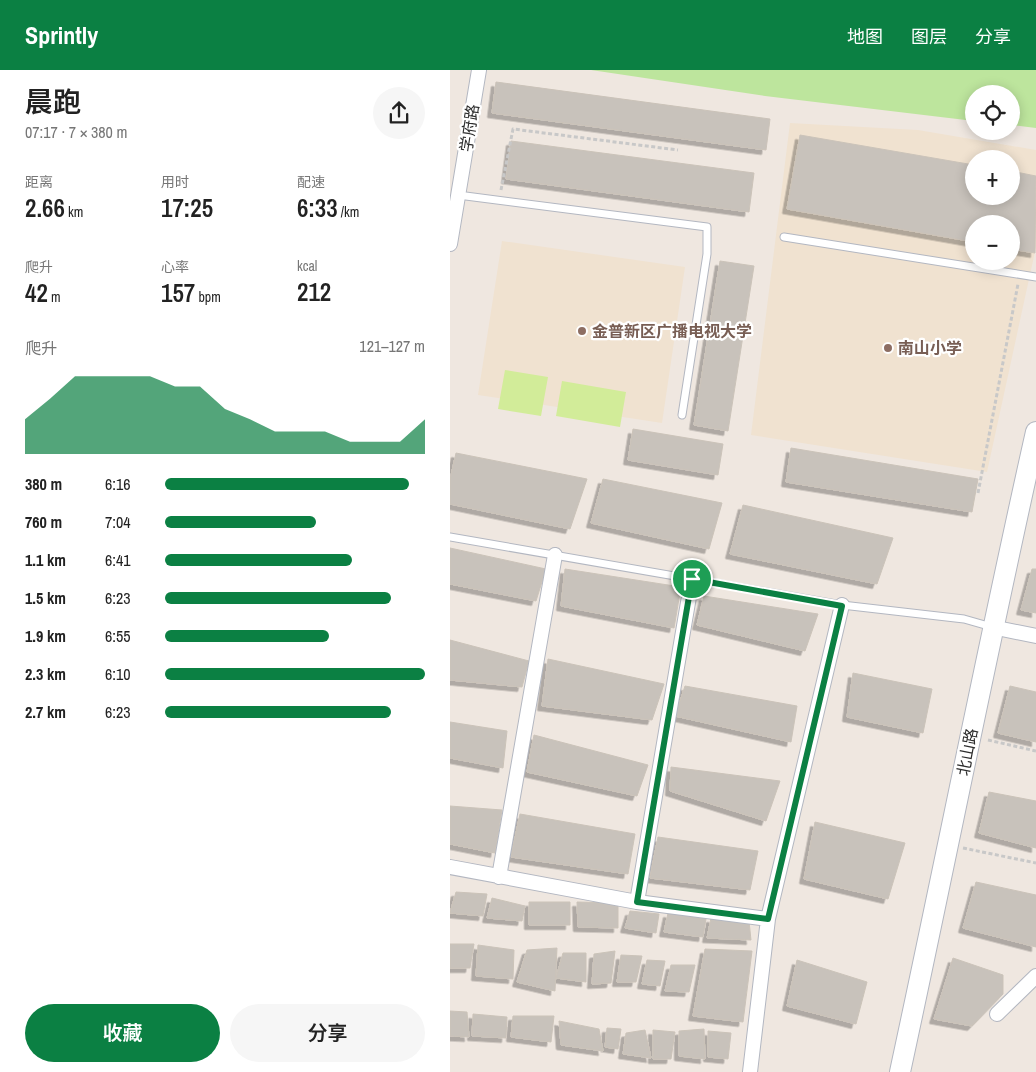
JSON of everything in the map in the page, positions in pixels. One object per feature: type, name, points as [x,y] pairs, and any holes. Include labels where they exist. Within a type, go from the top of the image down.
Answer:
[{"type":"street","name":"学府路","points":[[450,244],[479,70]]},
{"type":"street","name":"北山路","points":[[900,1072],[949,845],[992,627],[1036,432]]},
{"type":"street","points":[[499,877],[555,555]]},
{"type":"street","points":[[637,902],[692,579]]},
{"type":"street","points":[[750,1072],[768,919],[842,606]]},
{"type":"street","points":[[992,627],[1036,636]]},
{"type":"street","points":[[450,867],[637,902],[768,919]]},
{"type":"street","points":[[997,1014],[1036,976]]},
{"type":"lane","points":[[458,195],[707,227],[707,254],[682,415]]},
{"type":"lane","points":[[784,237],[1036,276]]},
{"type":"lane","points":[[450,537],[842,606],[964,619],[992,627]]},
{"type":"path","points":[[500,200],[513,128],[678,150]]},
{"type":"path","points":[[978,493],[1020,274]]},
{"type":"path","points":[[971,736],[1036,751]]},
{"type":"path","points":[[949,845],[1036,863]]},
{"type":"shaded area","name":"南山小学","points":[[790,123],[918,130],[965,138],[965,140],[977,140],[1036,150],[1036,247],[987,472],[751,435]]},
{"type":"shaded area","name":"金普新区广播电视大学","points":[[502,241],[685,267],[662,423],[478,395]]},
{"type":"green space","points":[[591,70],[1036,70],[1036,128],[1020,126],[1020,85],[965,85],[965,120],[765,96]]},
{"type":"green space","points":[[505,370],[548,377],[541,416],[498,409]]},
{"type":"green space","points":[[562,381],[626,392],[620,427],[556,416]]},
{"type":"building","points":[[496,82],[770,119],[766,150],[492,113]]},
{"type":"building","points":[[800,135],[965,163],[965,205],[1020,205],[1020,173],[1036,176],[1035,253],[1020,250],[1020,215],[965,215],[965,240],[787,209]]},
{"type":"building","points":[[511,141],[754,173],[749,212],[506,179]]},
{"type":"building","points":[[720,261],[754,266],[728,431],[694,425]]},
{"type":"building","points":[[633,429],[723,444],[718,475],[628,460]]},
{"type":"building","points":[[791,448],[978,479],[972,512],[786,482]]},
{"type":"building","points":[[456,453],[587,479],[570,529],[450,504],[450,480]]},
{"type":"building","points":[[603,479],[722,503],[709,549],[591,523]]},
{"type":"building","points":[[743,505],[893,538],[877,584],[730,554]]},
{"type":"building","points":[[450,548],[546,569],[536,601],[450,584]]},
{"type":"building","points":[[565,569],[681,587],[674,628],[561,606]]},
{"type":"building","points":[[1032,569],[1036,569],[1036,613],[1021,610]]},
{"type":"building","points":[[704,596],[818,614],[805,651],[697,625]]},
{"type":"building","points":[[450,640],[529,661],[522,687],[450,680]]},
{"type":"building","points":[[548,659],[664,684],[652,720],[542,706]]},
{"type":"building","points":[[853,673],[932,689],[923,733],[847,717]]},
{"type":"building","points":[[685,686],[797,706],[791,742],[675,716]]},
{"type":"building","points":[[1010,686],[1036,692],[1036,742],[998,733]]},
{"type":"building","points":[[450,722],[507,731],[503,768],[450,758]]},
{"type":"building","points":[[534,735],[648,765],[637,796],[527,772]]},
{"type":"building","points":[[671,767],[780,781],[766,821],[670,791]]},
{"type":"building","points":[[989,792],[1036,801],[1036,848],[979,833]]},
{"type":"building","points":[[450,806],[502,810],[495,853],[450,844]]},
{"type":"building","points":[[520,814],[635,834],[628,874],[511,857]]},
{"type":"building","points":[[815,822],[905,843],[888,899],[804,879]]},
{"type":"building","points":[[658,837],[758,851],[750,890],[650,878]]},
{"type":"building","points":[[976,882],[1036,895],[1036,947],[963,928]]},
{"type":"building","points":[[456,892],[487,894],[483,916],[450,913]]},
{"type":"building","points":[[492,898],[525,906],[522,921],[487,918]]},
{"type":"building","points":[[529,902],[570,902],[570,925],[529,925]]},
{"type":"building","points":[[577,902],[618,903],[618,928],[578,927]]},
{"type":"building","points":[[630,911],[659,914],[656,933],[625,928]]},
{"type":"building","points":[[668,913],[706,919],[703,937],[664,932]]},
{"type":"building","points":[[711,918],[749,921],[751,940],[707,938]]},
{"type":"building","points":[[450,944],[474,944],[470,968],[450,968]]},
{"type":"building","points":[[478,945],[514,950],[513,979],[476,976]]},
{"type":"building","points":[[557,948],[555,991],[517,982],[527,950]]},
{"type":"building","points":[[705,949],[752,951],[743,1022],[693,1016]]},
{"type":"building","points":[[615,951],[611,983],[592,984],[594,954]]},
{"type":"building","points":[[563,953],[586,953],[586,982],[556,978]]},
{"type":"building","points":[[621,955],[642,956],[636,982],[617,982]]},
{"type":"building","points":[[953,958],[1003,975],[1003,994],[972,1026],[934,1019]]},
{"type":"building","points":[[647,960],[665,961],[660,986],[642,984]]},
{"type":"building","points":[[797,960],[867,982],[856,1024],[787,1006]]},
{"type":"building","points":[[671,965],[695,965],[689,992],[665,991]]},
{"type":"building","points":[[450,1011],[467,1012],[469,1037],[450,1036]]},
{"type":"building","points":[[473,1014],[507,1017],[506,1038],[472,1036]]},
{"type":"building","points":[[513,1016],[554,1016],[551,1042],[511,1037]]},
{"type":"building","points":[[559,1021],[599,1029],[603,1051],[561,1045]]},
{"type":"building","points":[[607,1028],[621,1029],[618,1049],[605,1047]]},
{"type":"building","points":[[704,1029],[705,1059],[679,1056],[679,1031]]},
{"type":"building","points":[[645,1030],[651,1058],[623,1054],[626,1033]]},
{"type":"building","points":[[653,1030],[675,1032],[671,1059],[653,1059]]},
{"type":"building","points":[[708,1031],[731,1033],[728,1059],[708,1057]]},
{"type":"place","name":"金普新区广播电视大学","points":[[582,331]]},
{"type":"place","name":"南山小学","points":[[888,348]]},
{"type":"route","points":[[692,579],[842,606],[768,919],[637,902],[692,579]]}]
